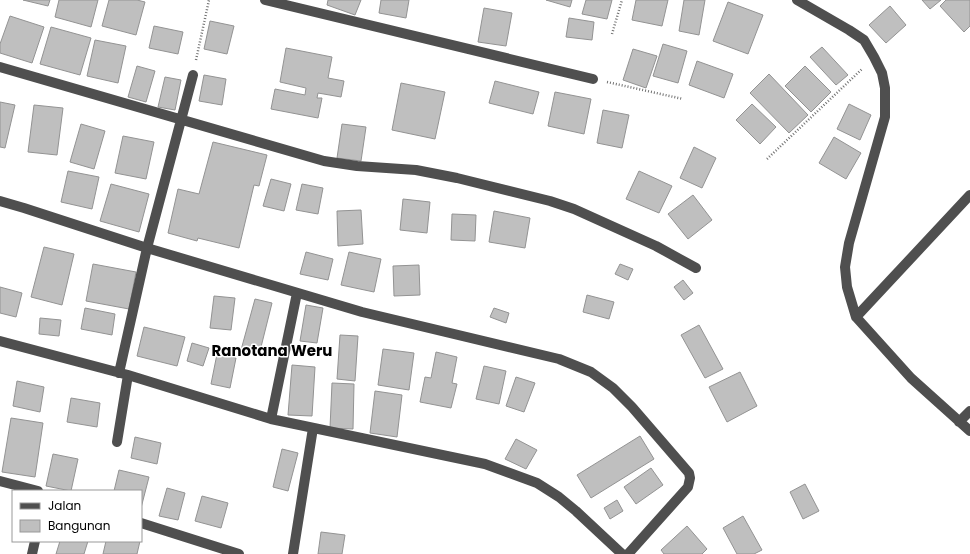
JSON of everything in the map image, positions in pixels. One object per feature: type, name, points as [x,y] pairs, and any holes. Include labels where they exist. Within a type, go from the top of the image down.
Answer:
[{"type":"street","points":[[265,0],[593,79]]},
{"type":"street","points":[[797,0],[864,40],[882,73],[885,88],[885,117],[849,243],[845,268],[847,287],[856,317],[911,378],[970,431]]},
{"type":"street","points":[[0,67],[324,161],[357,166],[416,170],[457,178],[550,201],[656,246],[696,268]]},
{"type":"street","points":[[116,442],[123,374],[147,248],[193,75]]},
{"type":"street","points":[[856,317],[970,195]]},
{"type":"street","points":[[0,202],[24,208],[147,248],[370,314],[559,359],[591,372],[613,388],[632,406],[689,473],[690,478],[688,487],[628,554]]},
{"type":"street","points":[[271,419],[297,292]]},
{"type":"street","points":[[0,341],[123,374],[271,419],[485,464],[537,482],[576,511],[622,554]]},
{"type":"street","points":[[959,422],[970,411]]},
{"type":"street","points":[[293,554],[314,428]]},
{"type":"street","points":[[0,481],[34,490]]},
{"type":"street","points":[[142,523],[239,554]]},
{"type":"street","points":[[32,554],[35,542]]},
{"type":"path","points":[[193,75],[209,0]]},
{"type":"path","points":[[612,34],[622,0]]},
{"type":"path","points":[[766,159],[874,57]]},
{"type":"path","points":[[593,79],[682,99]]},
{"type":"building","points":[[23,0],[50,0],[48,6]]},
{"type":"building","points":[[59,0],[98,0],[91,27],[55,17]]},
{"type":"building","points":[[109,0],[137,0],[145,2],[136,35],[102,26]]},
{"type":"building","points":[[328,0],[361,0],[355,15],[327,5]]},
{"type":"building","points":[[381,0],[409,0],[406,18],[379,13]]},
{"type":"building","points":[[546,0],[572,0],[570,7]]},
{"type":"building","points":[[586,0],[612,0],[607,19],[582,14]]},
{"type":"building","points":[[636,0],[668,0],[662,26],[632,20]]},
{"type":"building","points":[[684,0],[705,0],[699,35],[679,31]]},
{"type":"building","points":[[922,0],[941,0],[930,9]]},
{"type":"building","points":[[946,0],[970,0],[970,26],[964,32],[940,6]]},
{"type":"building","points":[[728,2],[763,15],[748,54],[713,41]]},
{"type":"building","points":[[890,6],[906,25],[886,43],[869,25]]},
{"type":"building","points":[[484,8],[512,13],[506,46],[478,42]]},
{"type":"building","points":[[10,16],[44,27],[32,63],[0,53],[0,44]]},
{"type":"building","points":[[569,18],[594,22],[592,40],[566,37]]},
{"type":"building","points":[[210,21],[234,26],[227,54],[204,49]]},
{"type":"building","points":[[154,26],[183,32],[178,54],[149,48]]},
{"type":"building","points":[[51,27],[91,38],[80,75],[40,64]]},
{"type":"building","points":[[95,40],[126,46],[118,83],[87,76]]},
{"type":"building","points":[[663,44],[687,51],[678,83],[653,76]]},
{"type":"building","points":[[822,47],[848,75],[836,85],[810,57]]},
{"type":"building","points":[[286,48],[332,57],[328,78],[344,81],[341,97],[318,93],[317,98],[322,98],[318,118],[271,109],[275,89],[305,95],[306,88],[280,82]]},
{"type":"building","points":[[633,49],[657,56],[646,88],[623,80]]},
{"type":"building","points":[[697,61],[733,74],[724,98],[689,85]]},
{"type":"building","points":[[137,66],[155,71],[146,102],[128,97]]},
{"type":"building","points":[[805,66],[831,92],[811,112],[785,86]]},
{"type":"building","points":[[769,74],[808,115],[789,133],[750,93]]},
{"type":"building","points":[[204,75],[226,79],[222,105],[199,101]]},
{"type":"building","points":[[165,77],[181,80],[175,110],[158,107]]},
{"type":"building","points":[[495,81],[539,92],[533,114],[489,103]]},
{"type":"building","points":[[401,83],[445,92],[435,139],[392,130]]},
{"type":"building","points":[[555,92],[591,99],[584,134],[548,126]]},
{"type":"building","points":[[0,102],[15,105],[5,148],[0,147]]},
{"type":"building","points":[[752,104],[776,127],[760,144],[736,120]]},
{"type":"building","points":[[849,104],[871,115],[860,140],[837,129]]},
{"type":"building","points":[[34,105],[63,108],[57,155],[28,152]]},
{"type":"building","points":[[603,110],[629,115],[622,148],[597,143]]},
{"type":"building","points":[[81,124],[105,131],[94,169],[70,162]]},
{"type":"building","points":[[342,124],[366,127],[361,161],[337,158]]},
{"type":"building","points":[[123,136],[154,142],[146,179],[115,173]]},
{"type":"building","points":[[834,137],[861,153],[846,179],[819,163]]},
{"type":"building","points":[[213,142],[267,155],[259,186],[254,185],[239,248],[198,238],[197,241],[168,233],[178,189],[199,194]]},
{"type":"building","points":[[694,147],[716,158],[702,188],[680,178]]},
{"type":"building","points":[[68,171],[99,177],[92,209],[61,202]]},
{"type":"building","points":[[639,171],[672,186],[659,213],[626,199]]},
{"type":"building","points":[[271,179],[291,184],[284,211],[263,206]]},
{"type":"building","points":[[111,184],[149,194],[139,232],[100,221]]},
{"type":"building","points":[[302,184],[323,188],[318,214],[296,210]]},
{"type":"building","points":[[693,195],[712,220],[688,239],[668,214]]},
{"type":"building","points":[[403,199],[430,202],[427,233],[400,230]]},
{"type":"building","points":[[361,210],[363,244],[338,246],[337,211]]},
{"type":"building","points":[[494,211],[530,218],[525,248],[489,242]]},
{"type":"building","points":[[452,214],[476,215],[475,241],[451,240]]},
{"type":"building","points":[[44,247],[74,254],[62,305],[31,297]]},
{"type":"building","points":[[306,252],[333,259],[328,280],[300,274]]},
{"type":"building","points":[[349,252],[381,259],[374,292],[341,285]]},
{"type":"building","points":[[93,264],[136,272],[129,309],[86,301]]},
{"type":"building","points":[[620,264],[633,269],[628,280],[615,274]]},
{"type":"building","points":[[419,265],[420,295],[394,296],[393,266]]},
{"type":"building","points":[[683,280],[693,293],[684,300],[674,287]]},
{"type":"building","points":[[0,287],[22,293],[16,317],[0,313]]},
{"type":"building","points":[[587,295],[614,302],[609,319],[583,312]]},
{"type":"building","points":[[214,296],[235,298],[231,330],[210,328]]},
{"type":"building","points":[[255,299],[272,303],[259,355],[241,350]]},
{"type":"building","points":[[306,305],[323,308],[317,343],[300,341]]},
{"type":"building","points":[[85,308],[115,314],[112,335],[81,329]]},
{"type":"building","points":[[494,308],[509,313],[506,323],[490,317]]},
{"type":"building","points":[[40,318],[61,320],[59,336],[39,334]]},
{"type":"building","points":[[699,325],[723,369],[705,378],[681,335]]},
{"type":"building","points":[[144,327],[185,337],[177,366],[137,356]]},
{"type":"building","points":[[340,335],[358,336],[355,381],[337,379]]},
{"type":"building","points":[[192,343],[209,348],[203,366],[187,361]]},
{"type":"building","points":[[383,349],[414,353],[409,390],[378,385]]},
{"type":"building","points":[[436,352],[457,357],[452,383],[457,384],[451,408],[420,402],[425,377],[431,378]]},
{"type":"building","points":[[217,354],[236,358],[230,388],[211,384]]},
{"type":"building","points":[[292,365],[315,367],[312,416],[288,415]]},
{"type":"building","points":[[484,366],[506,371],[499,404],[476,399]]},
{"type":"building","points":[[740,372],[757,406],[727,422],[709,387]]},
{"type":"building","points":[[516,377],[535,383],[524,412],[506,406]]},
{"type":"building","points":[[17,381],[44,387],[40,412],[13,406]]},
{"type":"building","points":[[332,383],[354,384],[353,429],[330,428]]},
{"type":"building","points":[[375,391],[402,395],[397,437],[370,433]]},
{"type":"building","points":[[71,398],[100,403],[97,427],[67,422]]},
{"type":"building","points":[[11,418],[43,423],[35,477],[2,472]]},
{"type":"building","points":[[640,436],[654,459],[591,498],[577,475]]},
{"type":"building","points":[[135,437],[161,443],[157,464],[131,458]]},
{"type":"building","points":[[516,439],[537,450],[526,469],[505,459]]},
{"type":"building","points":[[282,449],[298,453],[288,491],[273,487]]},
{"type":"building","points":[[53,454],[78,459],[71,490],[46,486]]},
{"type":"building","points":[[651,468],[663,485],[636,504],[624,487]]},
{"type":"building","points":[[119,470],[149,477],[142,504],[142,490],[114,490]]},
{"type":"building","points":[[805,484],[819,511],[803,519],[790,492]]},
{"type":"building","points":[[167,488],[185,493],[178,520],[159,516]]},
{"type":"building","points":[[202,496],[228,503],[221,528],[195,521]]},
{"type":"building","points":[[617,500],[623,511],[610,519],[604,508]]},
{"type":"building","points":[[743,516],[762,550],[754,554],[737,554],[723,528]]},
{"type":"building","points":[[687,526],[707,549],[702,554],[664,554],[661,550]]},
{"type":"building","points":[[321,532],[345,535],[342,554],[318,554]]},
{"type":"building","points":[[60,542],[88,542],[84,554],[56,554]]},
{"type":"building","points":[[106,542],[140,542],[137,554],[103,554]]},
{"type":"district","name":"Ranotana Weru","points":[[272,350]]}]
